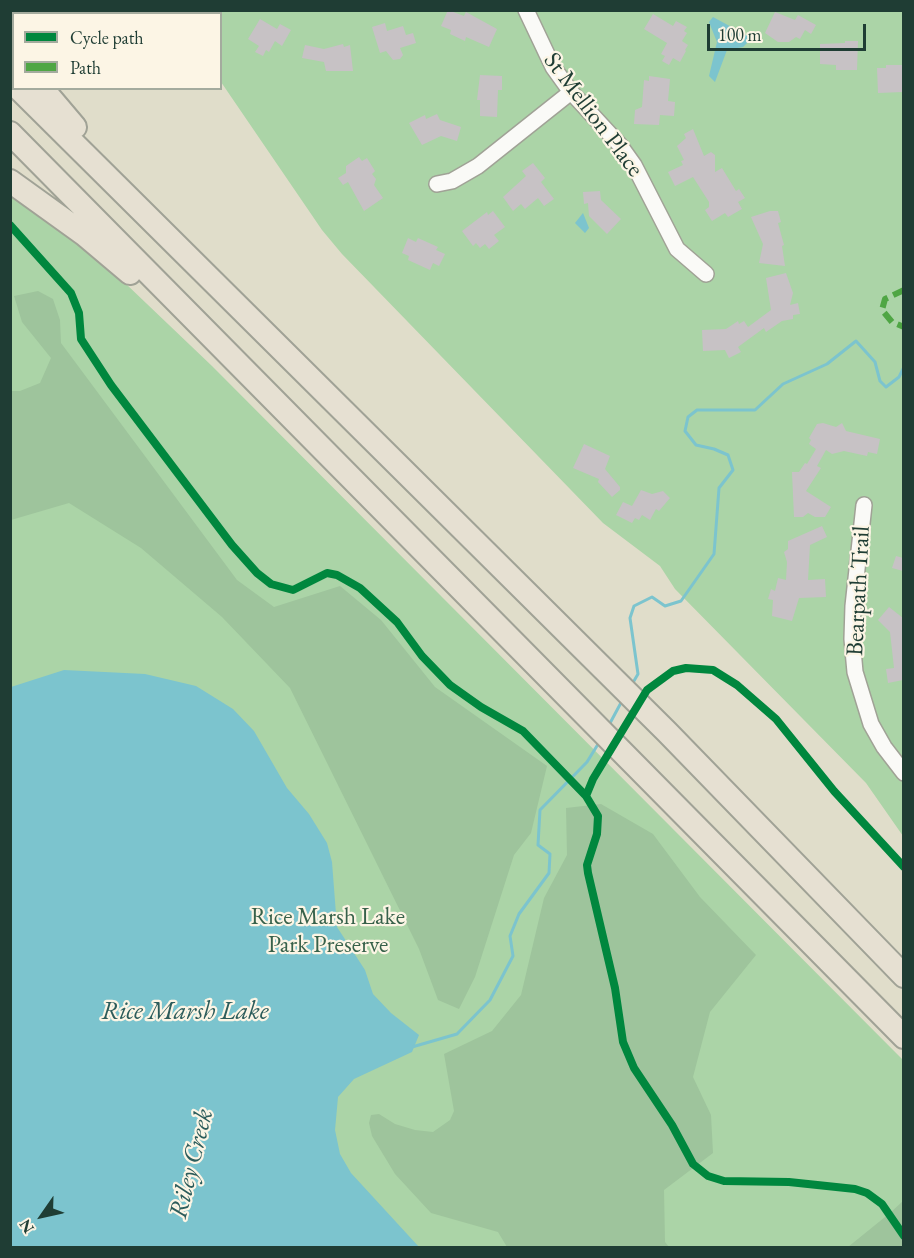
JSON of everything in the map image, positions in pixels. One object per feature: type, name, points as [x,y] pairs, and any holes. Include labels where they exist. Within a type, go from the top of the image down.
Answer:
[{"type":"highway","points":[[20,90],[133,205],[667,732],[903,976]]},
{"type":"highway","points":[[44,90],[112,172],[133,205]]},
{"type":"highway","points":[[10,133],[188,316],[903,1037]]},
{"type":"highway","points":[[10,181],[85,235],[127,271],[188,316]]},
{"type":"street","name":"St Mellion Place","points":[[526,10],[539,41],[571,92],[619,144],[634,165],[677,249],[706,274]]},
{"type":"street","points":[[437,184],[459,178],[478,166],[571,92]]},
{"type":"street","name":"Bearpath Trail","points":[[864,505],[853,606],[852,639],[855,672],[871,724],[903,773]]},
{"type":"green space","points":[[903,11],[903,836],[866,783],[675,589],[660,566],[603,523],[342,254],[322,230],[222,83],[222,12],[172,12]]},
{"type":"green space","name":"Rice Marsh Lake Park Preserve","points":[[10,192],[21,197],[125,283],[212,366],[903,1060],[903,1247],[11,1247]]},
{"type":"green space","points":[[38,291],[53,299],[60,320],[61,343],[237,580],[274,607],[340,586],[381,620],[435,687],[547,766],[531,833],[514,855],[475,977],[459,1009],[438,1000],[419,949],[290,688],[222,617],[141,548],[69,503],[11,520],[11,391],[20,391],[40,383],[51,358],[22,322],[14,296]]},
{"type":"green space","points":[[601,804],[653,834],[700,897],[756,955],[710,1012],[693,1077],[711,1115],[713,1153],[664,1190],[665,1242],[669,1247],[507,1247],[498,1232],[431,1213],[395,1174],[372,1136],[369,1123],[371,1115],[379,1114],[395,1124],[433,1132],[450,1120],[454,1111],[444,1054],[492,1031],[521,995],[544,898],[567,855],[566,808]]},
{"type":"green space","points":[[903,1201],[903,1247],[848,1247],[890,1213]]},
{"type":"water","points":[[713,17],[748,36],[750,40],[743,47],[727,50],[715,82],[709,76],[717,42],[709,22]]},
{"type":"water","points":[[583,213],[589,228],[585,233],[575,223]]},
{"type":"water","name":"Rice Marsh Lake","points":[[64,670],[145,674],[196,686],[233,709],[254,731],[287,788],[309,814],[327,843],[332,862],[337,927],[365,970],[373,994],[391,1013],[419,1035],[412,1052],[354,1079],[338,1097],[335,1130],[340,1154],[351,1173],[419,1247],[11,1247],[11,687]]},
{"type":"building","points":[[448,10],[464,16],[466,12],[497,29],[489,47],[466,37],[465,41],[450,34],[451,30],[441,26]]},
{"type":"building","points":[[775,12],[795,20],[798,15],[816,25],[811,34],[805,30],[800,39],[796,37],[789,42],[778,42],[765,33]]},
{"type":"building","points":[[653,14],[673,26],[676,21],[687,27],[684,31],[687,33],[682,41],[688,45],[680,62],[673,58],[669,65],[662,61],[665,56],[661,54],[667,43],[644,29]]},
{"type":"building","points":[[260,19],[277,29],[280,24],[291,30],[282,46],[275,41],[269,52],[266,50],[263,56],[255,52],[259,46],[248,39]]},
{"type":"building","points":[[385,23],[387,31],[403,26],[406,35],[413,33],[416,43],[400,48],[403,55],[400,59],[393,60],[386,51],[380,53],[372,27]]},
{"type":"building","points":[[845,41],[858,41],[857,70],[836,70],[836,65],[820,64],[820,44],[845,43]]},
{"type":"building","points":[[343,44],[344,47],[350,45],[353,71],[326,71],[324,62],[302,58],[305,45],[324,49]]},
{"type":"building","points":[[886,65],[903,65],[903,92],[878,93],[877,68],[886,68]]},
{"type":"building","points":[[480,75],[502,76],[502,90],[498,90],[497,117],[480,116],[480,100],[477,100]]},
{"type":"building","points":[[649,76],[670,79],[668,101],[675,102],[674,116],[660,115],[659,125],[634,124],[635,110],[642,107],[644,80],[649,81]]},
{"type":"building","points":[[437,114],[440,120],[461,127],[457,141],[441,136],[422,145],[409,123],[425,115],[426,119]]},
{"type":"building","points":[[693,129],[704,156],[711,152],[715,155],[715,172],[722,168],[736,191],[739,189],[745,198],[738,202],[742,209],[728,217],[725,213],[712,221],[705,210],[709,207],[709,202],[693,177],[675,186],[668,172],[683,165],[681,161],[684,160],[677,146],[686,138],[684,134]]},
{"type":"building","points":[[359,157],[362,161],[367,158],[375,171],[372,174],[376,179],[374,185],[383,198],[364,211],[348,182],[343,185],[338,178],[346,173],[346,166]]},
{"type":"building","points":[[533,163],[545,178],[541,182],[554,199],[544,206],[538,198],[525,209],[521,204],[513,211],[503,197],[526,176],[522,171]]},
{"type":"building","points":[[600,191],[601,200],[621,219],[607,234],[589,216],[588,203],[584,204],[583,192]]},
{"type":"building","points":[[493,211],[505,227],[494,235],[499,241],[489,249],[485,244],[480,248],[476,243],[473,246],[462,231],[487,212],[488,215]]},
{"type":"building","points":[[778,211],[781,222],[778,223],[784,245],[782,246],[785,266],[759,263],[763,244],[751,217]]},
{"type":"building","points":[[408,238],[416,242],[418,238],[438,247],[436,250],[445,254],[439,266],[433,263],[430,270],[408,260],[409,256],[402,253]]},
{"type":"building","points":[[786,273],[793,293],[790,305],[798,303],[800,314],[793,315],[793,319],[782,321],[766,332],[764,328],[738,347],[741,352],[729,358],[725,350],[703,351],[702,330],[726,329],[738,321],[739,324],[744,321],[748,327],[771,310],[766,278]]},
{"type":"building","points":[[823,423],[836,427],[842,423],[846,431],[880,439],[877,454],[868,452],[867,456],[844,451],[832,454],[826,450],[817,466],[821,468],[806,491],[831,507],[825,517],[815,517],[808,513],[803,517],[794,517],[792,472],[799,472],[805,463],[807,464],[816,449],[809,444],[811,440],[809,438],[817,424]]},
{"type":"building","points":[[584,444],[610,456],[605,469],[620,487],[620,490],[612,497],[598,482],[599,479],[573,468]]},
{"type":"building","points":[[641,490],[652,494],[663,491],[670,498],[659,511],[656,509],[650,520],[642,515],[639,520],[635,518],[632,523],[616,515],[623,502],[632,506]]},
{"type":"building","points":[[822,526],[827,537],[810,545],[808,580],[825,579],[826,597],[799,598],[792,621],[772,616],[773,600],[768,599],[771,589],[775,591],[778,578],[786,580],[787,562],[784,552],[788,549],[788,541]]},
{"type":"building","points":[[896,556],[903,558],[903,571],[892,568]]},
{"type":"building","points":[[889,607],[903,618],[903,680],[888,683],[886,669],[894,668],[890,632],[878,620]]},
{"type":"waterway","name":"Riley Creek","points":[[631,686],[638,674],[630,618],[634,606],[652,597],[665,606],[681,601],[714,554],[719,488],[733,470],[728,455],[696,445],[685,431],[688,417],[697,410],[755,410],[783,384],[827,364],[856,341],[875,362],[880,381],[886,387],[899,377],[904,367]]},
{"type":"waterway","name":"Riley Creek","points":[[609,725],[623,699]]},
{"type":"waterway","name":"Riley Creek","points":[[412,1047],[457,1034],[490,1000],[513,956],[510,936],[519,914],[549,873],[550,854],[538,845],[540,810],[587,762],[600,741]]},
{"type":"marked path","points":[[904,290],[885,299],[882,310],[892,322],[904,327]]},
{"type":"cycle path","points":[[10,225],[71,293],[79,313],[81,339],[111,385],[232,545],[257,573],[271,584],[293,590],[327,573],[337,575],[360,588],[397,622],[422,656],[450,685],[481,707],[523,731],[586,796],[593,779],[647,690],[673,671],[686,668],[713,670],[737,685],[776,719],[834,791],[904,867]]},
{"type":"cycle path","points":[[586,796],[598,816],[597,834],[587,865],[588,873],[615,988],[623,1042],[634,1068],[672,1125],[693,1164],[708,1176],[724,1181],[789,1182],[855,1189],[867,1193],[882,1204],[904,1236]]}]
